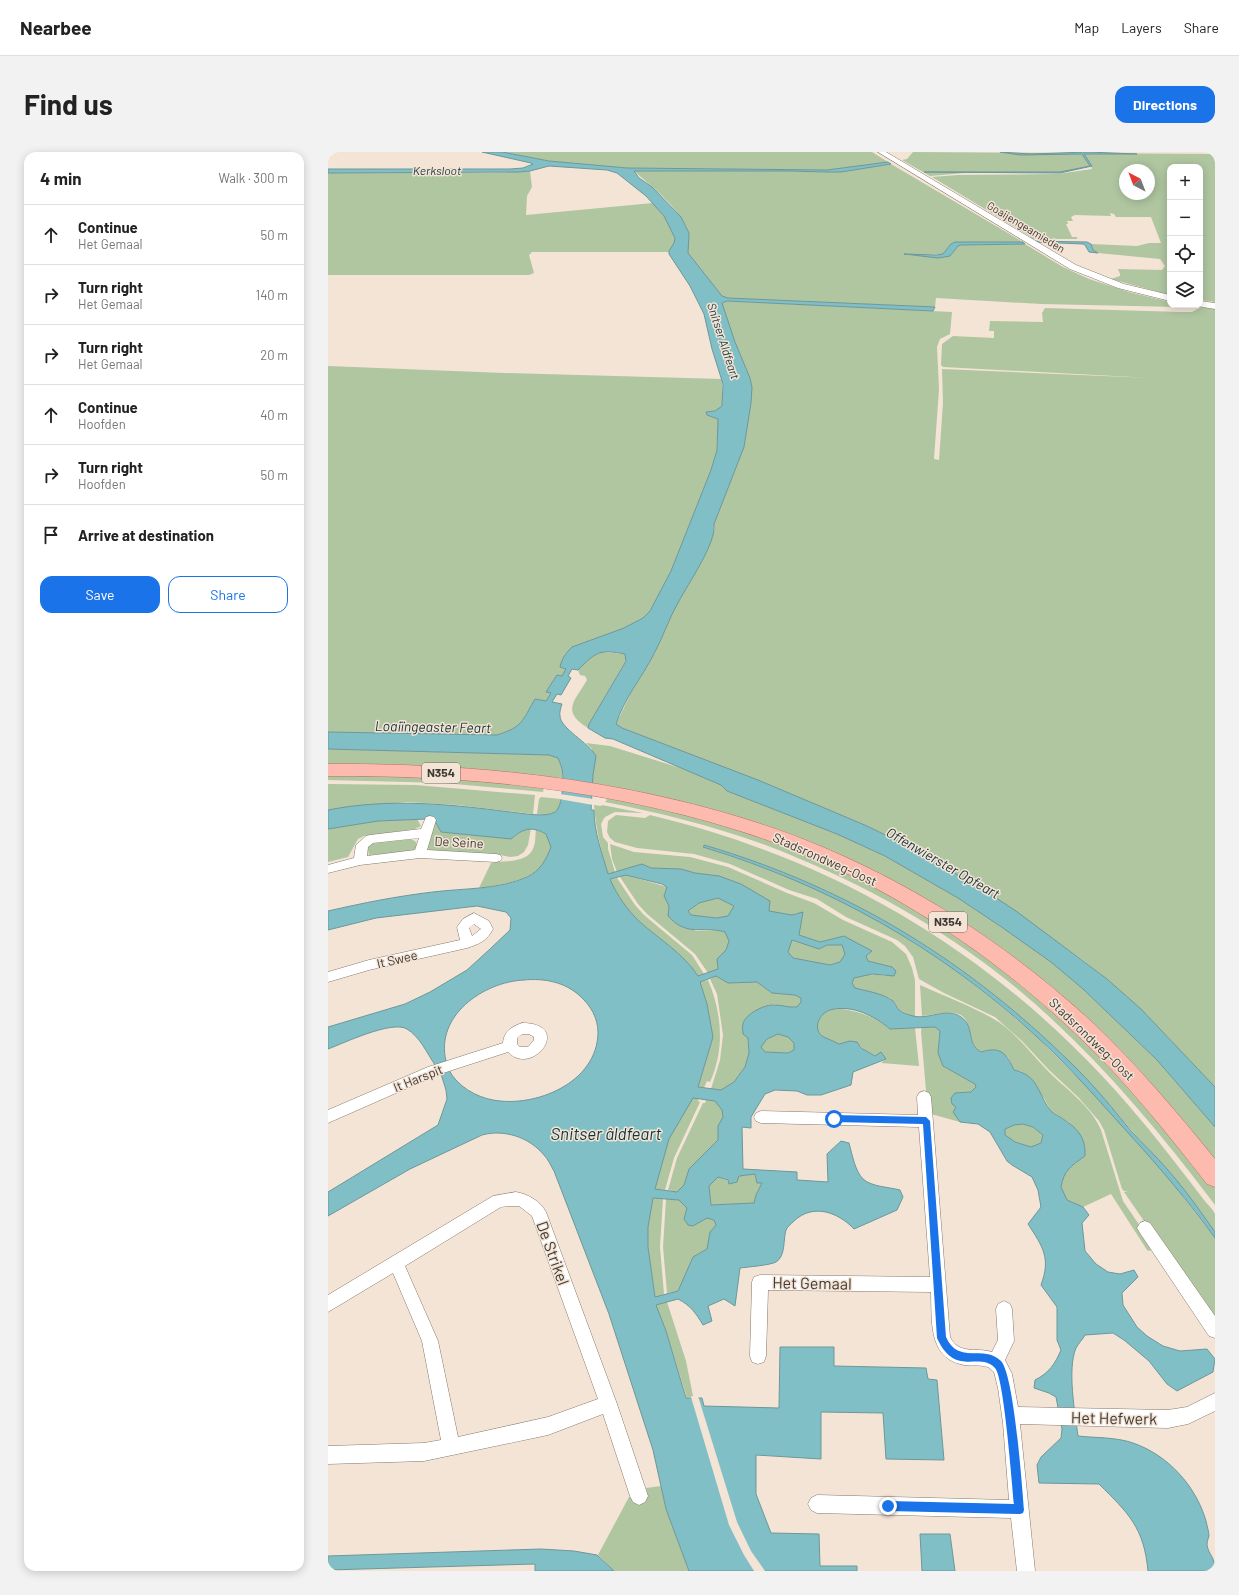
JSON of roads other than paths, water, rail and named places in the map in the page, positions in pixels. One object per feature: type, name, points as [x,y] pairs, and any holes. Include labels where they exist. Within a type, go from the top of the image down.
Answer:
[{"type":"main road","name":"Stadsrondweg-Oost","points":[[328,770],[444,773],[553,783],[604,791],[700,812],[798,845],[861,873],[910,899],[951,924],[1001,959],[1033,984],[1092,1036],[1153,1101],[1215,1177]]},
{"type":"street","name":"Goaijengeamieden","points":[[881,152],[1073,267],[1092,276],[1119,285],[1167,297]]},
{"type":"street","points":[[1203,304],[1215,306]]},
{"type":"street","name":"De Seine","points":[[420,854],[430,820]]},
{"type":"street","name":"De Seine","points":[[360,861],[362,845],[370,839],[426,832]]},
{"type":"street","name":"De Seine","points":[[328,869],[360,861],[420,854],[496,858]]},
{"type":"street","name":"It Swee","points":[[328,977],[369,965],[467,943]]},
{"type":"street","name":"It Harspit","points":[[328,1117],[433,1071],[510,1046]]},
{"type":"street","points":[[924,1097],[942,1338],[949,1351],[960,1357],[989,1358],[1002,1370],[1010,1415],[1026,1571]]},
{"type":"street","points":[[761,1117],[926,1121]]},
{"type":"street","name":"De Strikel","points":[[328,1304],[498,1200],[516,1198],[527,1202],[538,1212],[608,1404],[639,1496]]},
{"type":"street","points":[[1145,1228],[1215,1330]]},
{"type":"street","points":[[396,1262],[430,1341],[452,1448]]},
{"type":"street","name":"Het Gemaal","points":[[758,1356],[760,1282],[938,1285]]},
{"type":"street","points":[[995,1362],[1006,1341],[1004,1309]]},
{"type":"street","name":"Het Hefwerk","points":[[1010,1415],[1168,1419],[1188,1415],[1215,1402]]},
{"type":"street","points":[[328,1455],[424,1452],[452,1448],[548,1426],[608,1404]]},
{"type":"street","points":[[817,1504],[1020,1510]]},
{"type":"water","points":[[482,152],[502,152],[549,161],[627,168],[827,170],[888,162],[891,164],[841,172],[634,171],[639,178],[652,187],[681,217],[689,233],[688,253],[722,296],[728,298],[935,307],[933,311],[727,301],[722,303],[752,387],[744,447],[714,524],[714,532],[707,552],[675,607],[654,654],[628,697],[616,724],[622,728],[758,780],[867,826],[910,847],[987,892],[1016,911],[1107,979],[1141,1009],[1215,1087],[1215,1127],[1157,1060],[1083,989],[1051,962],[958,898],[885,856],[837,834],[727,791],[721,785],[613,739],[605,738],[588,728],[626,661],[625,654],[609,652],[598,653],[589,659],[578,670],[572,669],[568,676],[571,678],[561,695],[557,694],[552,702],[562,704],[560,713],[561,721],[596,756],[593,775],[591,810],[594,810],[597,834],[608,874],[642,864],[651,868],[681,869],[695,873],[719,876],[741,884],[770,901],[769,911],[792,915],[803,912],[799,935],[820,942],[844,936],[872,951],[866,956],[868,961],[892,967],[896,971],[894,976],[872,974],[854,978],[852,983],[855,988],[886,997],[893,1001],[900,1011],[913,1016],[919,1017],[950,1013],[961,1017],[968,1025],[976,1049],[981,1052],[993,1050],[1002,1052],[1014,1070],[1028,1076],[1033,1081],[1051,1111],[1071,1124],[1079,1133],[1084,1143],[1085,1156],[1066,1172],[1061,1187],[1067,1200],[1083,1207],[1089,1215],[1082,1223],[1085,1251],[1096,1264],[1108,1272],[1120,1274],[1134,1270],[1138,1277],[1122,1293],[1123,1305],[1137,1327],[1147,1336],[1163,1346],[1180,1351],[1207,1349],[1215,1359],[1213,1372],[1177,1391],[1167,1384],[1149,1361],[1124,1340],[1113,1333],[1085,1335],[1076,1348],[1072,1367],[1072,1391],[1078,1436],[1113,1439],[1133,1443],[1158,1455],[1179,1473],[1195,1496],[1206,1521],[1209,1533],[1207,1545],[1214,1562],[1215,1571],[1148,1571],[1143,1543],[1133,1522],[1099,1484],[1039,1483],[1037,1465],[1041,1457],[1061,1438],[1062,1429],[1056,1397],[1034,1388],[1035,1380],[1051,1368],[1061,1350],[1057,1340],[1057,1307],[1041,1285],[1045,1267],[1044,1253],[1038,1239],[1028,1224],[1041,1207],[1038,1190],[1032,1177],[1007,1161],[990,1132],[978,1124],[960,1122],[953,1112],[956,1107],[952,1104],[951,1098],[955,1093],[971,1092],[976,1087],[975,1084],[943,1066],[938,1053],[940,1031],[935,1027],[890,1029],[862,1012],[838,1009],[826,1012],[818,1021],[819,1033],[822,1036],[839,1044],[850,1041],[857,1042],[861,1048],[875,1056],[881,1052],[886,1059],[853,1072],[851,1085],[821,1095],[807,1095],[797,1091],[775,1090],[765,1094],[751,1117],[751,1128],[742,1127],[743,1169],[797,1172],[797,1180],[828,1182],[827,1154],[841,1141],[849,1143],[856,1167],[863,1179],[871,1184],[900,1190],[903,1197],[897,1210],[854,1229],[841,1218],[833,1214],[817,1211],[801,1215],[787,1229],[783,1252],[779,1259],[776,1262],[769,1264],[740,1268],[735,1306],[724,1299],[708,1306],[712,1321],[703,1325],[692,1310],[678,1299],[656,1305],[666,1331],[686,1398],[702,1398],[704,1406],[779,1408],[780,1347],[834,1347],[834,1366],[926,1368],[928,1379],[937,1380],[944,1460],[886,1459],[883,1413],[821,1412],[821,1459],[756,1455],[756,1494],[771,1533],[819,1534],[820,1566],[857,1566],[857,1571],[689,1571],[666,1509],[653,1450],[609,1314],[554,1171],[545,1157],[531,1143],[516,1136],[507,1134],[490,1133],[482,1135],[410,1169],[328,1216],[328,1192],[438,1125],[447,1099],[441,1074],[449,1070],[452,1076],[462,1086],[487,1099],[510,1101],[527,1100],[544,1096],[561,1088],[575,1078],[587,1066],[595,1051],[598,1028],[591,1008],[568,987],[547,980],[524,980],[508,982],[493,987],[478,995],[466,1004],[455,1016],[448,1030],[445,1045],[446,1061],[435,1065],[416,1036],[407,1029],[400,1027],[391,1027],[368,1033],[328,1049],[328,1027],[405,1004],[430,992],[467,970],[510,930],[511,918],[506,912],[477,906],[376,918],[328,930],[328,911],[407,896],[481,888],[516,881],[536,872],[545,861],[551,847],[546,834],[541,831],[532,829],[524,830],[511,839],[441,832],[435,821],[427,819],[378,821],[328,829],[328,810],[351,806],[396,803],[442,805],[533,815],[546,815],[555,812],[558,809],[561,799],[563,779],[562,769],[558,758],[549,755],[328,749],[328,732],[497,735],[517,726],[524,718],[535,699],[546,701],[551,693],[546,692],[557,675],[562,676],[566,669],[560,667],[564,656],[572,647],[624,628],[643,618],[650,611],[671,571],[711,470],[717,450],[718,419],[707,415],[706,412],[715,411],[722,406],[723,384],[712,349],[704,314],[690,286],[669,254],[675,238],[664,216],[646,196],[617,173],[607,170],[549,166],[519,172],[328,173],[328,169],[510,169],[523,168],[533,164]],"holes":[[[626,875],[662,884],[667,887],[664,896],[669,906],[668,916],[675,923],[689,929],[717,930],[725,932],[729,941],[726,950],[717,959],[718,969],[698,976],[679,954],[635,917],[623,902],[610,879]],[[718,898],[734,906],[728,916],[716,918],[691,915],[688,911],[699,903]],[[792,940],[819,949],[827,945],[842,945],[845,954],[840,962],[830,965],[793,958],[788,952]],[[716,976],[728,983],[757,982],[772,993],[795,995],[801,998],[801,1002],[797,1007],[771,1005],[756,1010],[747,1017],[743,1024],[743,1034],[748,1038],[749,1053],[745,1067],[734,1082],[721,1090],[698,1087],[713,1037],[707,1004],[700,982]],[[778,1034],[788,1037],[794,1043],[794,1050],[788,1053],[765,1052],[761,1047],[767,1039]],[[693,1098],[715,1101],[722,1110],[723,1117],[718,1126],[718,1140],[689,1169],[684,1185],[677,1192],[655,1189],[669,1139]],[[1023,1124],[1033,1127],[1043,1135],[1041,1143],[1031,1147],[1015,1142],[1005,1135],[1005,1129],[1014,1125]],[[755,1174],[757,1183],[762,1183],[754,1203],[711,1205],[709,1186],[718,1177],[728,1180],[729,1184],[737,1182],[739,1176]],[[653,1198],[679,1200],[687,1208],[684,1219],[688,1225],[693,1226],[707,1218],[714,1220],[716,1225],[710,1232],[707,1249],[693,1257],[678,1291],[655,1297],[648,1247],[648,1227]]]},
{"type":"water","points":[[1000,152],[1030,154],[1088,152],[1137,154],[1084,154],[1092,166],[1060,173],[924,172],[1060,172],[1090,166],[1082,154],[1020,155]]},
{"type":"water","points":[[1031,241],[1087,242],[1091,244],[1093,250],[1098,253],[1089,252],[1083,244]]},
{"type":"water","points":[[955,242],[1023,242],[1025,244],[961,245],[958,246],[950,256],[938,258],[904,254],[943,254],[951,244]]},
{"type":"water","points":[[704,845],[758,863],[809,883],[858,907],[905,933],[950,962],[994,995],[1036,1030],[1077,1069],[1112,1107],[1131,1131],[1180,1184],[1215,1232],[1215,1238],[1164,1173],[1073,1072],[1036,1036],[961,974],[880,922],[838,900],[749,862],[703,847]]},
{"type":"water","points":[[920,1534],[950,1534],[955,1571],[922,1571]]},
{"type":"water","points":[[541,1549],[574,1551],[597,1555],[614,1571],[535,1571],[535,1564],[328,1570],[328,1556]]},
{"type":"water label","name":"Kerksloot","points":[[437,171]]},
{"type":"water label","name":"Snitser Aldfeart","points":[[723,341]]},
{"type":"water label","name":"Loaiïngeaster Feart","points":[[433,727]]},
{"type":"water label","name":"Offenwierster Opfeart","points":[[943,863]]},
{"type":"water label","name":"Snitser âldfeart","points":[[606,1134]]}]
